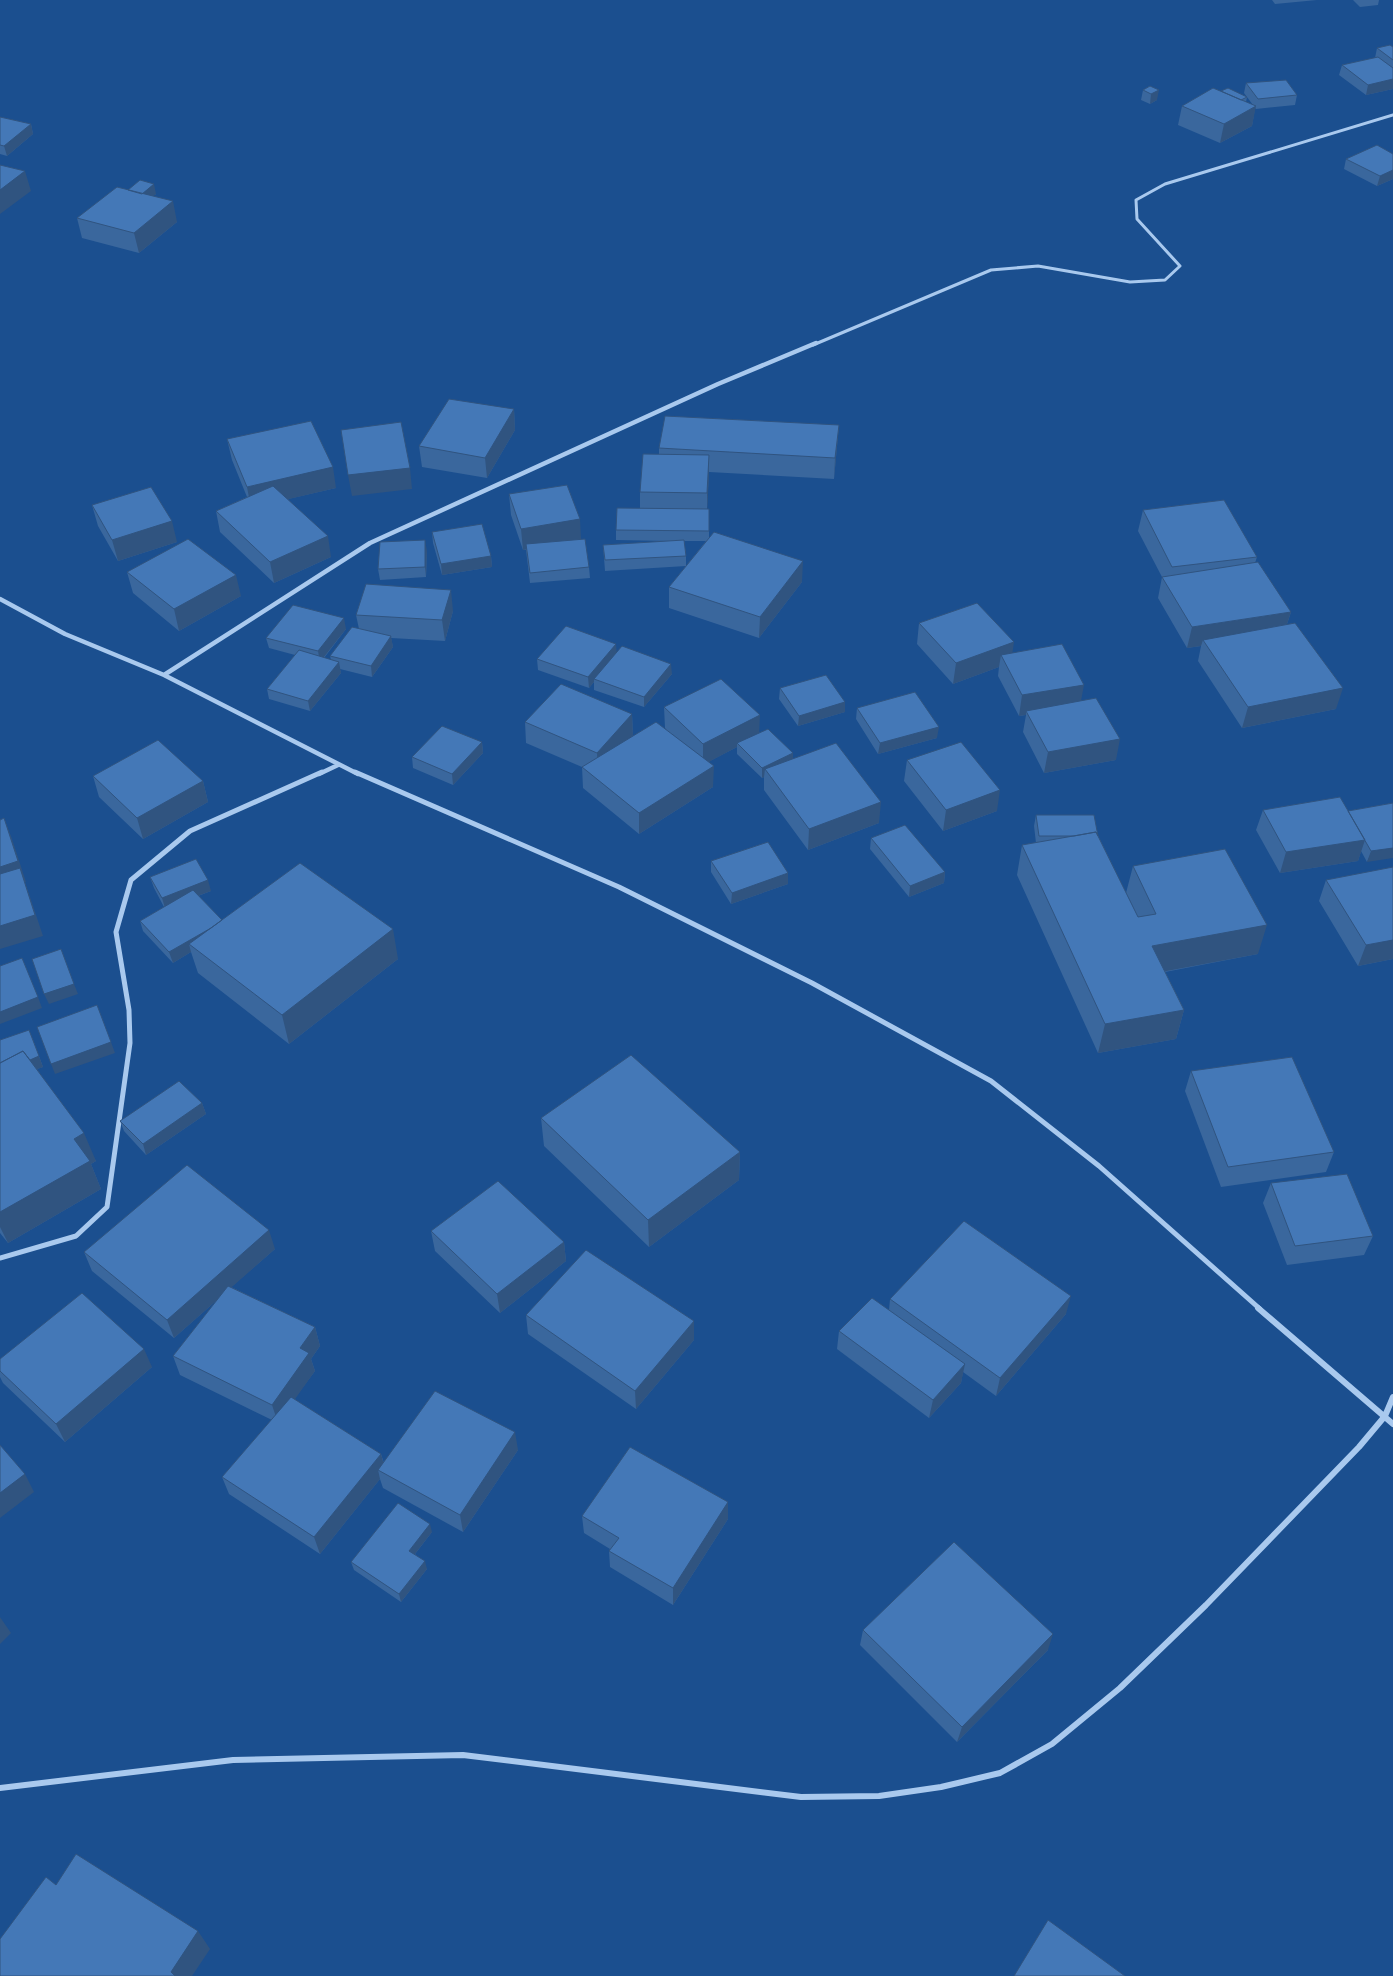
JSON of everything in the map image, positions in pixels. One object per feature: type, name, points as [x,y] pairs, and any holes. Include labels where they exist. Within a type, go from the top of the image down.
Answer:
[{"type":"street","points":[[164,675],[370,544],[718,384],[991,270],[1038,266],[1130,282],[1165,280],[1180,266],[1137,219],[1136,200],[1165,184],[1393,115]]},
{"type":"street","points":[[0,599],[65,634],[164,675],[338,765],[620,887],[812,983],[991,1081],[1099,1166],[1316,1359],[1393,1424]]},
{"type":"street","points":[[0,1258],[76,1236],[107,1208],[130,1043],[129,1010],[116,932],[131,880],[190,831],[338,765]]},
{"type":"street","points":[[0,1788],[233,1760],[462,1755],[801,1797],[879,1796],[941,1787],[1000,1773],[1052,1744],[1120,1688],[1206,1605],[1359,1446],[1385,1416],[1393,1397]]},
{"type":"building","points":[[1390,45],[1393,47],[1393,60],[1377,48]]},
{"type":"building","points":[[1378,57],[1393,68],[1393,79],[1368,85],[1342,65]]},
{"type":"building","points":[[1286,80],[1297,95],[1258,99],[1246,83]]},
{"type":"building","points":[[1150,86],[1159,90],[1151,94],[1143,90]]},
{"type":"building","points":[[1213,88],[1256,106],[1224,124],[1182,106]]},
{"type":"building","points":[[1228,88],[1247,97],[1241,100],[1221,91]]},
{"type":"building","points":[[0,117],[31,124],[4,146],[0,145]]},
{"type":"building","points":[[1377,145],[1393,154],[1393,170],[1380,176],[1346,159]]},
{"type":"building","points":[[0,165],[25,171],[0,190]]},
{"type":"building","points":[[140,180],[154,184],[142,194],[128,190]]},
{"type":"building","points":[[117,187],[173,201],[134,233],[77,218]]},
{"type":"building","points":[[449,399],[514,409],[485,458],[419,446]]},
{"type":"building","points":[[665,416],[839,425],[835,458],[659,448]]},
{"type":"building","points":[[311,421],[333,467],[247,487],[227,439]]},
{"type":"building","points":[[401,422],[410,468],[348,475],[341,430]]},
{"type":"building","points":[[643,454],[709,455],[707,493],[640,492]]},
{"type":"building","points":[[567,485],[580,519],[521,529],[509,494]]},
{"type":"building","points":[[273,486],[328,536],[270,562],[216,511]]},
{"type":"building","points":[[151,487],[172,521],[112,540],[92,505]]},
{"type":"building","points":[[1224,500],[1257,557],[1172,567],[1143,510]]},
{"type":"building","points":[[617,508],[709,509],[709,531],[616,530]]},
{"type":"building","points":[[482,524],[491,556],[441,564],[432,532]]},
{"type":"building","points":[[714,532],[803,561],[760,617],[669,587]]},
{"type":"building","points":[[188,539],[236,575],[174,609],[127,572]]},
{"type":"building","points":[[585,539],[589,567],[530,573],[526,544]]},
{"type":"building","points":[[425,540],[425,567],[378,569],[380,542]]},
{"type":"building","points":[[684,540],[686,556],[605,560],[603,545]]},
{"type":"building","points":[[1258,562],[1291,612],[1192,627],[1162,577]]},
{"type":"building","points":[[366,584],[451,590],[442,620],[356,615]]},
{"type":"building","points":[[977,603],[1014,642],[956,663],[919,623]]},
{"type":"building","points":[[293,605],[344,618],[318,651],[266,638]]},
{"type":"building","points":[[1295,623],[1343,688],[1248,707],[1203,640]]},
{"type":"building","points":[[566,626],[616,644],[588,677],[537,659]]},
{"type":"building","points":[[352,627],[391,636],[371,666],[330,656]]},
{"type":"building","points":[[1062,644],[1084,685],[1022,695],[1001,655]]},
{"type":"building","points":[[622,646],[671,664],[644,697],[594,679]]},
{"type":"building","points":[[299,650],[339,662],[308,701],[267,689]]},
{"type":"building","points":[[826,675],[845,702],[799,716],[780,688]]},
{"type":"building","points":[[721,679],[760,715],[703,744],[664,707]]},
{"type":"building","points":[[561,684],[632,714],[597,753],[525,722]]},
{"type":"building","points":[[915,692],[939,727],[880,743],[857,708]]},
{"type":"building","points":[[1096,698],[1120,739],[1048,752],[1026,711]]},
{"type":"building","points":[[656,722],[714,766],[639,813],[582,767]]},
{"type":"building","points":[[442,726],[482,742],[452,774],[412,757]]},
{"type":"building","points":[[768,729],[793,753],[762,768],[737,743]]},
{"type":"building","points":[[158,740],[203,781],[137,818],[93,776]]},
{"type":"building","points":[[961,742],[1000,790],[946,810],[907,760]]},
{"type":"building","points":[[836,743],[881,802],[809,829],[765,769]]},
{"type":"building","points":[[1340,797],[1365,840],[1286,852],[1263,810]]},
{"type":"building","points":[[1393,803],[1393,848],[1371,851],[1348,811]]},
{"type":"building","points":[[1036,815],[1094,815],[1098,836],[1096,832],[1074,836],[1039,836]]},
{"type":"building","points":[[4,818],[18,861],[0,867],[0,820]]},
{"type":"building","points":[[905,825],[945,872],[910,886],[871,838]]},
{"type":"building","points":[[1096,832],[1138,917],[1156,914],[1133,866],[1225,849],[1267,925],[1152,946],[1184,1010],[1105,1024],[1022,845]]},
{"type":"building","points":[[768,842],[788,873],[732,893],[711,861]]},
{"type":"building","points":[[196,859],[208,880],[162,898],[150,877]]},
{"type":"building","points":[[300,863],[393,929],[282,1015],[189,944]]},
{"type":"building","points":[[1393,867],[1393,940],[1366,945],[1326,880]]},
{"type":"building","points":[[20,868],[35,915],[0,926],[0,874]]},
{"type":"building","points":[[193,890],[222,920],[169,952],[140,921]]},
{"type":"building","points":[[61,949],[74,984],[44,994],[32,959]]},
{"type":"building","points":[[22,958],[38,997],[0,1012],[0,966]]},
{"type":"building","points":[[97,1005],[111,1042],[51,1064],[37,1027]]},
{"type":"building","points":[[29,1030],[39,1056],[30,1060],[23,1051],[0,1063],[0,1040]]},
{"type":"building","points":[[23,1051],[84,1133],[74,1139],[90,1161],[0,1212],[0,1063]]},
{"type":"building","points":[[631,1055],[740,1152],[648,1220],[541,1118]]},
{"type":"building","points":[[1292,1057],[1334,1152],[1228,1167],[1191,1071]]},
{"type":"building","points":[[179,1081],[202,1103],[143,1144],[120,1121]]},
{"type":"building","points":[[187,1165],[269,1230],[167,1320],[84,1252]]},
{"type":"building","points":[[1347,1174],[1373,1236],[1295,1246],[1271,1183]]},
{"type":"building","points":[[498,1181],[564,1242],[497,1294],[431,1231]]},
{"type":"building","points":[[964,1221],[1071,1296],[1000,1378],[890,1299]]},
{"type":"building","points":[[586,1250],[694,1321],[635,1391],[526,1315]]},
{"type":"building","points":[[228,1286],[315,1327],[300,1348],[309,1353],[272,1405],[173,1356]]},
{"type":"building","points":[[82,1293],[144,1349],[56,1424],[0,1371],[0,1359]]},
{"type":"building","points":[[872,1298],[965,1364],[933,1400],[839,1331]]},
{"type":"building","points":[[435,1391],[515,1432],[460,1515],[378,1470]]},
{"type":"building","points":[[291,1397],[381,1454],[314,1537],[222,1477]]},
{"type":"building","points":[[0,1445],[25,1474],[0,1493]]},
{"type":"building","points":[[630,1447],[728,1502],[673,1588],[609,1551],[619,1538],[582,1516]]},
{"type":"building","points":[[398,1503],[430,1524],[409,1551],[425,1561],[399,1594],[351,1562]]},
{"type":"building","points":[[954,1542],[1053,1634],[962,1727],[863,1630]]},
{"type":"building","points":[[76,1854],[198,1931],[171,1972],[175,1976],[0,1976],[0,1939],[46,1877],[56,1885]]},
{"type":"building","points":[[1048,1920],[1125,1976],[1014,1976]]}]
